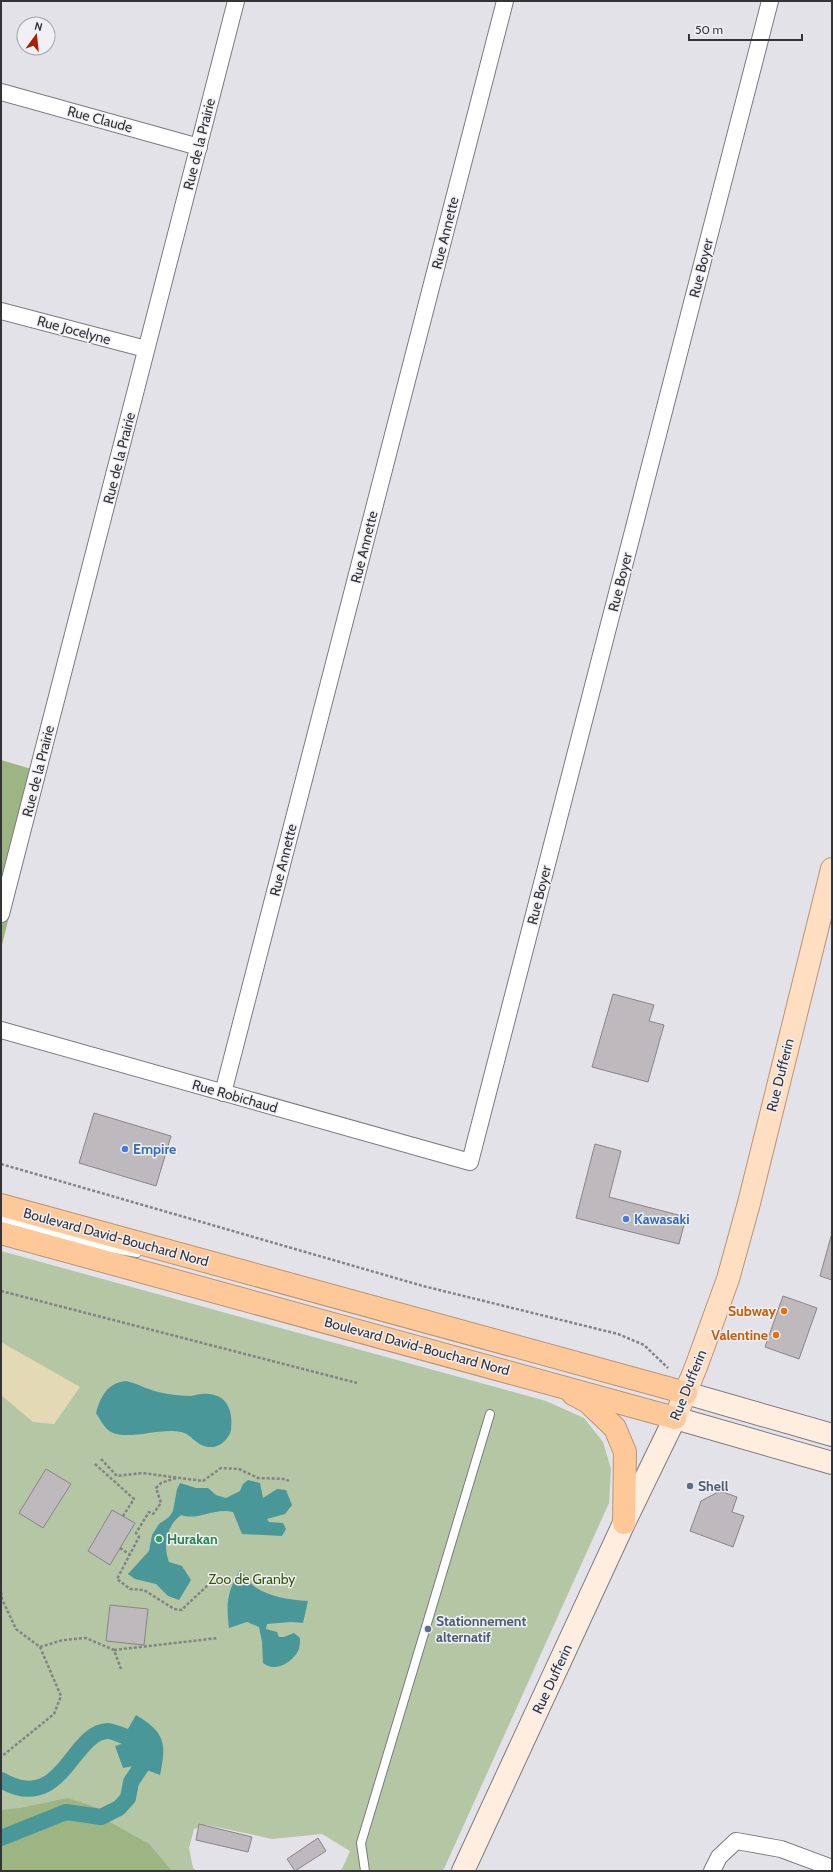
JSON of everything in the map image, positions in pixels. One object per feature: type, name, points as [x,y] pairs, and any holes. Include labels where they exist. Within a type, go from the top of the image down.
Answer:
[{"type":"highway","name":"Boulevard David-Bouchard Nord","points":[[1,1205],[686,1393]]},
{"type":"highway","name":"Boulevard David-Bouchard Nord","points":[[1,1233],[675,1418]]},
{"type":"highway","points":[[551,1383],[588,1402],[615,1428],[625,1452],[624,1523]]},
{"type":"main road","name":"Rue Dufferin","points":[[463,1871],[624,1523],[675,1418],[686,1393],[728,1279],[749,1203],[832,869]]},
{"type":"main road","name":"Boulevard David-Bouchard Nord","points":[[686,1393],[832,1435]]},
{"type":"main road","name":"Boulevard David-Bouchard Nord","points":[[675,1418],[832,1463]]},
{"type":"street","name":"Rue de la Prairie","points":[[1,914],[236,1]]},
{"type":"street","name":"Rue Annette","points":[[223,1092],[505,1]]},
{"type":"street","name":"Rue Boyer","points":[[470,1162],[770,1]]},
{"type":"street","name":"Rue Claude","points":[[1,92],[199,146]]},
{"type":"street","name":"Rue Jocelyne","points":[[1,311],[146,349]]},
{"type":"street","name":"Rue Robichaud","points":[[1,1030],[470,1162]]},
{"type":"street","points":[[712,1871],[719,1857],[736,1841],[781,1849],[832,1868]]},
{"type":"lane","points":[[1,1218],[109,1248],[260,1276]]},
{"type":"lane","points":[[365,1871],[361,1843],[490,1414]]},
{"type":"path","points":[[1,1164],[423,1286],[618,1334],[644,1345],[668,1368],[686,1393]]},
{"type":"path","points":[[1,1291],[357,1383]]},
{"type":"path","points":[[100,1459],[117,1476],[142,1473],[203,1482],[221,1468],[239,1468],[258,1478],[285,1479],[289,1482]]},
{"type":"path","points":[[95,1464],[134,1499],[123,1516]]},
{"type":"path","points":[[176,1478],[165,1481],[156,1488],[161,1502],[153,1514],[149,1512],[136,1533],[139,1536],[117,1579],[130,1589],[144,1590],[174,1609],[182,1610],[208,1585]]},
{"type":"path","points":[[120,1548],[129,1554]]},
{"type":"path","points":[[1,1592],[2,1599],[16,1629],[40,1647],[61,1696],[54,1714],[1,1757]]},
{"type":"path","points":[[40,1647],[63,1640],[86,1638],[114,1650],[218,1638]]},
{"type":"path","points":[[114,1650],[121,1669]]},
{"type":"green space","points":[[1,760],[45,773],[1,949]]},
{"type":"green space","name":"Zoo de Granby","points":[[1,1251],[546,1401],[584,1418],[603,1442],[611,1469],[609,1503],[443,1871],[341,1871],[350,1851],[322,1834],[272,1839],[207,1825],[194,1829],[189,1848],[193,1868],[197,1871],[1,1871]]},
{"type":"green space","points":[[68,1798],[104,1810],[101,1817],[149,1844],[172,1871],[1,1871],[1,1810],[20,1808]]},
{"type":"sand","points":[[1,1342],[80,1387],[54,1424],[33,1422],[1,1395]]},
{"type":"water","points":[[126,1381],[166,1394],[191,1396],[200,1394],[216,1395],[225,1402],[230,1412],[231,1430],[229,1436],[215,1447],[207,1447],[181,1432],[164,1431],[127,1435],[111,1432],[104,1426],[96,1413],[100,1401],[106,1391],[114,1384]]},
{"type":"water","name":"Hurakan","points":[[248,1480],[260,1483],[263,1498],[277,1489],[286,1490],[292,1505],[285,1514],[267,1519],[269,1522],[283,1523],[286,1529],[282,1536],[242,1534],[233,1512],[219,1511],[194,1516],[181,1515],[169,1530],[166,1543],[169,1562],[182,1566],[191,1580],[179,1600],[168,1596],[156,1584],[135,1579],[128,1574],[149,1551],[152,1535],[159,1524],[169,1517],[173,1511],[177,1489],[180,1483],[196,1488],[208,1488],[216,1495],[226,1498],[240,1491],[243,1484]]},
{"type":"water","name":"Hurakan","points":[[240,1570],[255,1587],[267,1593],[294,1600],[308,1601],[303,1623],[291,1622],[267,1624],[266,1629],[277,1632],[279,1637],[284,1637],[294,1633],[300,1638],[298,1651],[287,1663],[277,1667],[272,1667],[263,1663],[262,1642],[259,1627],[247,1622],[229,1628],[228,1598],[232,1585]]},
{"type":"water","points":[[136,1715],[153,1727],[162,1740],[163,1755],[160,1775],[147,1770],[143,1764],[123,1768],[115,1746],[134,1740],[125,1734]]},
{"type":"building","points":[[613,994],[654,1005],[649,1021],[664,1025],[648,1082],[592,1067]]},
{"type":"building","name":"Empire","points":[[94,1113],[171,1136],[156,1186],[79,1163]]},
{"type":"building","points":[[595,1144],[621,1151],[609,1197],[686,1217],[679,1244],[576,1218]]},
{"type":"building","points":[[832,1233],[832,1280],[820,1276]]},
{"type":"building","points":[[783,1296],[817,1308],[799,1359],[765,1347]]},
{"type":"building","points":[[46,1469],[71,1484],[43,1528],[19,1513]]},
{"type":"building","points":[[720,1491],[737,1497],[732,1512],[744,1516],[733,1547],[690,1531],[701,1501]]},
{"type":"building","points":[[112,1510],[135,1523],[110,1565],[88,1551]]},
{"type":"building","points":[[110,1605],[148,1609],[144,1645],[106,1641]]},
{"type":"building","points":[[199,1824],[252,1837],[248,1852],[196,1840]]},
{"type":"building","points":[[318,1838],[326,1851],[295,1871],[287,1859]]},
{"type":"waterway","points":[[1,1780],[22,1788],[38,1788],[52,1780],[64,1769],[85,1744],[96,1735],[110,1731],[134,1740]]},
{"type":"waterway","points":[[1,1838],[66,1812],[101,1817],[119,1808],[128,1798],[131,1782],[143,1764]]},
{"type":"place","name":"Empire","points":[[125,1149]]},
{"type":"place","name":"Kawasaki","points":[[626,1219]]},
{"type":"place","name":"Subway","points":[[784,1311]]},
{"type":"place","name":"Valentine","points":[[776,1335]]},
{"type":"place","name":"Shell","points":[[690,1486]]},
{"type":"place","name":"Hurakan","points":[[159,1539]]},
{"type":"place","name":"Stationnement alternatif","points":[[428,1629]]}]
